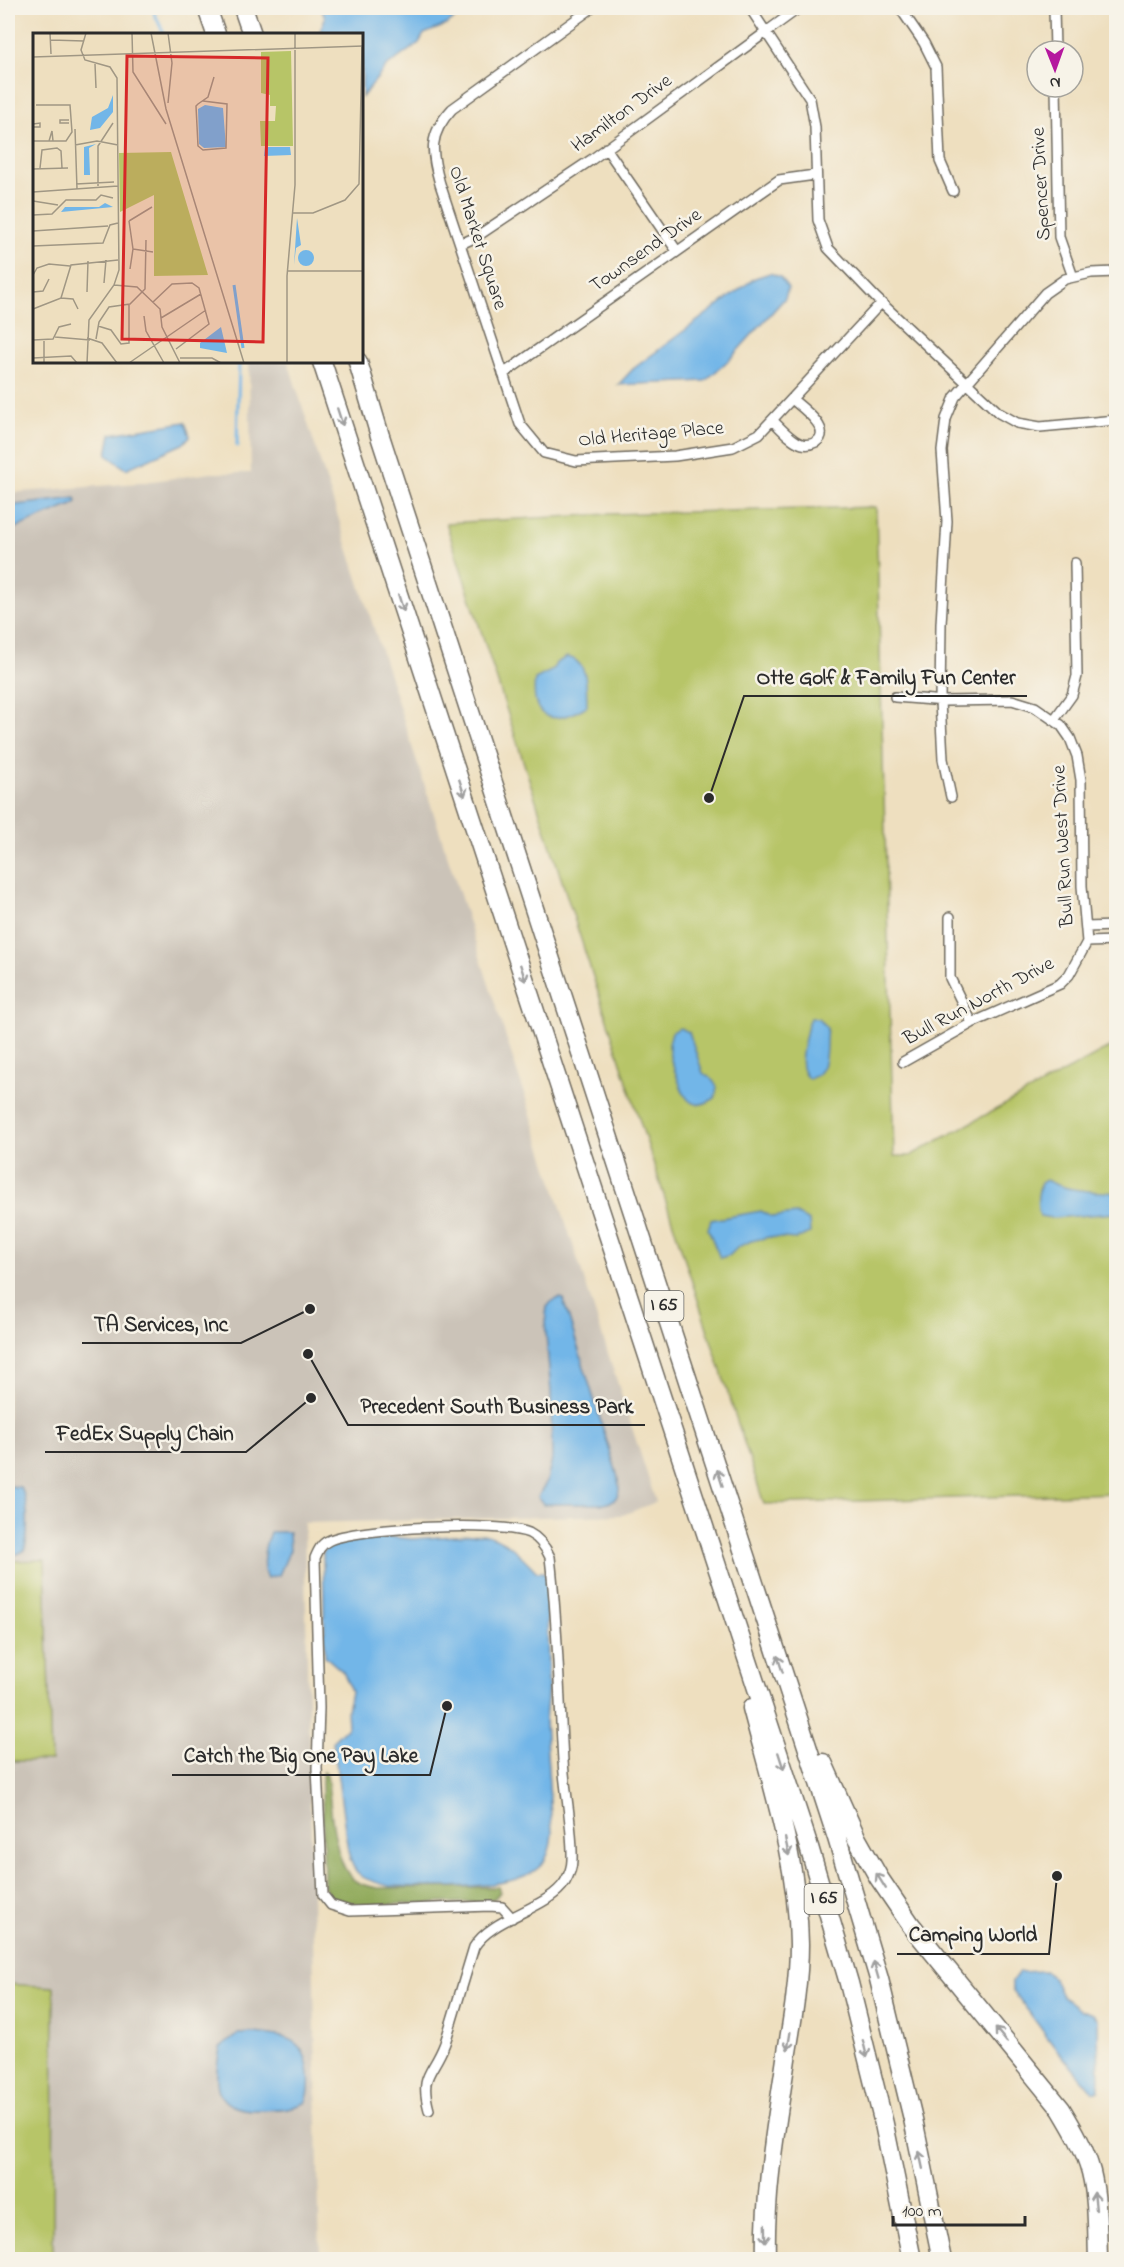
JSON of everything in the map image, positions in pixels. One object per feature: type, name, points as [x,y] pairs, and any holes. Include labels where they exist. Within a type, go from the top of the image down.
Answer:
[{"type":"highway","points":[[207,8],[216,33]]},
{"type":"highway","points":[[243,8],[252,33]]},
{"type":"highway","name":"I 65","points":[[322,363],[809,1847],[849,1983],[884,2124],[912,2259]]},
{"type":"highway","name":"I 65","points":[[358,363],[380,436],[837,1839],[879,1979],[913,2119],[941,2259]]},
{"type":"highway","points":[[711,1546],[782,1824],[797,1911],[797,1974],[768,2182],[765,2216],[766,2259]]},
{"type":"highway","points":[[791,1697],[857,1839],[879,1878],[911,1925],[1062,2109],[1078,2138],[1096,2202],[1098,2259]]},
{"type":"street","name":"Old Market Square","points":[[503,374],[433,160],[432,149],[435,133],[441,121],[452,109],[592,8]]},
{"type":"street","points":[[750,8],[810,99],[814,127],[818,220],[828,248],[881,303],[999,413],[1017,423],[1040,427],[1116,420]]},
{"type":"street","name":"Hamilton Drive","points":[[461,244],[476,237],[606,148],[799,8]]},
{"type":"street","points":[[900,8],[924,43],[936,67],[940,160],[953,191]]},
{"type":"street","points":[[1054,8],[1055,39]]},
{"type":"street","name":"Spencer Drive","points":[[1056,99],[1059,237],[1072,277]]},
{"type":"street","points":[[606,148],[677,251]]},
{"type":"street","name":"Townsend Drive","points":[[503,374],[779,180],[815,175]]},
{"type":"street","points":[[951,797],[943,759],[940,701],[941,624],[947,521],[942,470],[945,419],[955,397],[1045,293],[1065,279],[1091,273],[1116,272]]},
{"type":"street","name":"Old Heritage Place","points":[[503,374],[520,424],[544,453],[576,461],[675,456],[733,447],[759,434],[881,303]]},
{"type":"street","points":[[772,420],[800,443],[809,444],[817,441],[821,429],[815,420],[792,399]]},
{"type":"street","points":[[895,697],[940,701],[1012,700],[1035,707],[1054,720],[1072,695],[1077,676],[1075,563]]},
{"type":"street","name":"Bull Run West Drive","points":[[1054,720],[1070,738],[1077,756],[1081,780],[1082,886],[1087,942]]},
{"type":"street","points":[[950,917],[950,978],[972,1023]]},
{"type":"street","points":[[1086,927],[1116,926]]},
{"type":"street","points":[[1087,942],[1116,941]]},
{"type":"street","name":"Bull Run North Drive","points":[[903,1062],[972,1023],[1060,984],[1070,975],[1087,942]]},
{"type":"street","points":[[429,2110],[424,2092],[427,2074],[443,2049],[474,1947],[481,1936],[512,1918],[555,1893],[570,1873],[572,1862],[550,1557],[546,1548],[528,1532],[505,1527],[365,1531],[326,1542],[319,1549],[315,1558],[319,1708],[317,1768],[322,1895],[331,1905],[350,1911],[490,1906],[502,1907],[512,1918]]},
{"type":"shaded area","points":[[249,363],[288,363],[656,1502],[623,1515],[304,1523],[320,2259],[8,2260],[8,493],[138,483],[211,473],[251,473]]},
{"type":"green space","points":[[876,507],[894,1156],[910,1156],[1116,1044],[1116,1493],[764,1504],[446,523],[610,514]]},
{"type":"green space","points":[[45,1560],[51,1761],[8,1761],[8,1561]]},
{"type":"green space","points":[[324,1771],[327,1774],[333,1826],[339,1853],[349,1875],[356,1881],[379,1888],[498,1887],[500,1892],[495,1898],[482,1902],[350,1905],[329,1898],[324,1885],[322,1781]]},
{"type":"green space","points":[[8,1984],[54,1987],[53,2259],[8,2259]]},
{"type":"water","points":[[321,8],[469,8],[446,25],[424,34],[419,43],[386,67],[363,96],[363,33],[319,33],[325,18]]},
{"type":"water","points":[[770,273],[780,277],[788,288],[785,298],[730,359],[705,381],[618,385],[633,369],[755,278]]},
{"type":"water","points":[[185,422],[190,436],[183,444],[126,469],[107,455],[111,434]]},
{"type":"water","points":[[76,498],[77,502],[72,505],[8,531],[8,506]]},
{"type":"water","points":[[567,657],[580,664],[583,670],[587,706],[564,716],[555,718],[547,716],[536,704],[535,679],[553,670],[556,663]]},
{"type":"water","points":[[811,1018],[818,1018],[827,1028],[824,1065],[816,1076],[809,1079],[804,1074],[801,1060],[808,1022]]},
{"type":"water","points":[[680,1028],[689,1032],[703,1073],[713,1080],[717,1087],[715,1098],[706,1103],[693,1103],[688,1100],[681,1089],[672,1064],[669,1046],[672,1032]]},
{"type":"water","points":[[1046,1180],[1072,1189],[1116,1193],[1116,1213],[1051,1218],[1040,1216],[1038,1196],[1041,1183]]},
{"type":"water","points":[[761,1211],[772,1217],[796,1214],[809,1221],[810,1233],[796,1239],[769,1237],[751,1241],[738,1247],[730,1255],[720,1258],[708,1229],[711,1220]]},
{"type":"water","points":[[558,1298],[563,1299],[617,1474],[619,1484],[617,1496],[605,1504],[543,1504],[538,1497],[547,1481],[552,1459],[551,1392],[545,1323],[547,1307]]},
{"type":"water","points":[[8,1486],[20,1487],[23,1493],[27,1509],[27,1527],[24,1551],[8,1558]]},
{"type":"water","points":[[270,1532],[289,1532],[290,1550],[279,1575],[267,1578],[264,1562]]},
{"type":"water","points":[[483,1534],[506,1544],[537,1572],[544,1572],[547,1580],[548,1687],[545,1721],[552,1832],[549,1852],[543,1863],[531,1873],[514,1880],[493,1884],[425,1887],[389,1886],[373,1882],[357,1872],[348,1851],[333,1741],[348,1726],[347,1710],[351,1692],[343,1672],[325,1656],[323,1553],[327,1546],[370,1535],[412,1539]]},
{"type":"water","points":[[1045,1971],[1054,1979],[1062,1996],[1098,2019],[1099,2090],[1093,2092],[1053,2045],[1012,1989],[1012,1981],[1019,1972]]},
{"type":"water","points":[[255,2033],[285,2038],[299,2046],[307,2062],[309,2074],[309,2089],[305,2103],[284,2108],[247,2110],[226,2102],[221,2095],[217,2086],[220,2048],[238,2034]]},
{"type":"waterway","points":[[152,8],[164,33]]},
{"type":"waterway","points":[[237,446],[239,363]]},
{"type":"place","name":"Otte Golf & Family Fun Center","points":[[709,798]]},
{"type":"place","name":"TA Services, Inc","points":[[310,1309]]},
{"type":"place","name":"Precedent South Business Park","points":[[308,1354]]},
{"type":"place","name":"FedEx Supply Chain","points":[[311,1398]]},
{"type":"place","name":"Catch the Big One Pay Lake","points":[[447,1706]]},
{"type":"place","name":"Camping World","points":[[1057,1876]]}]
